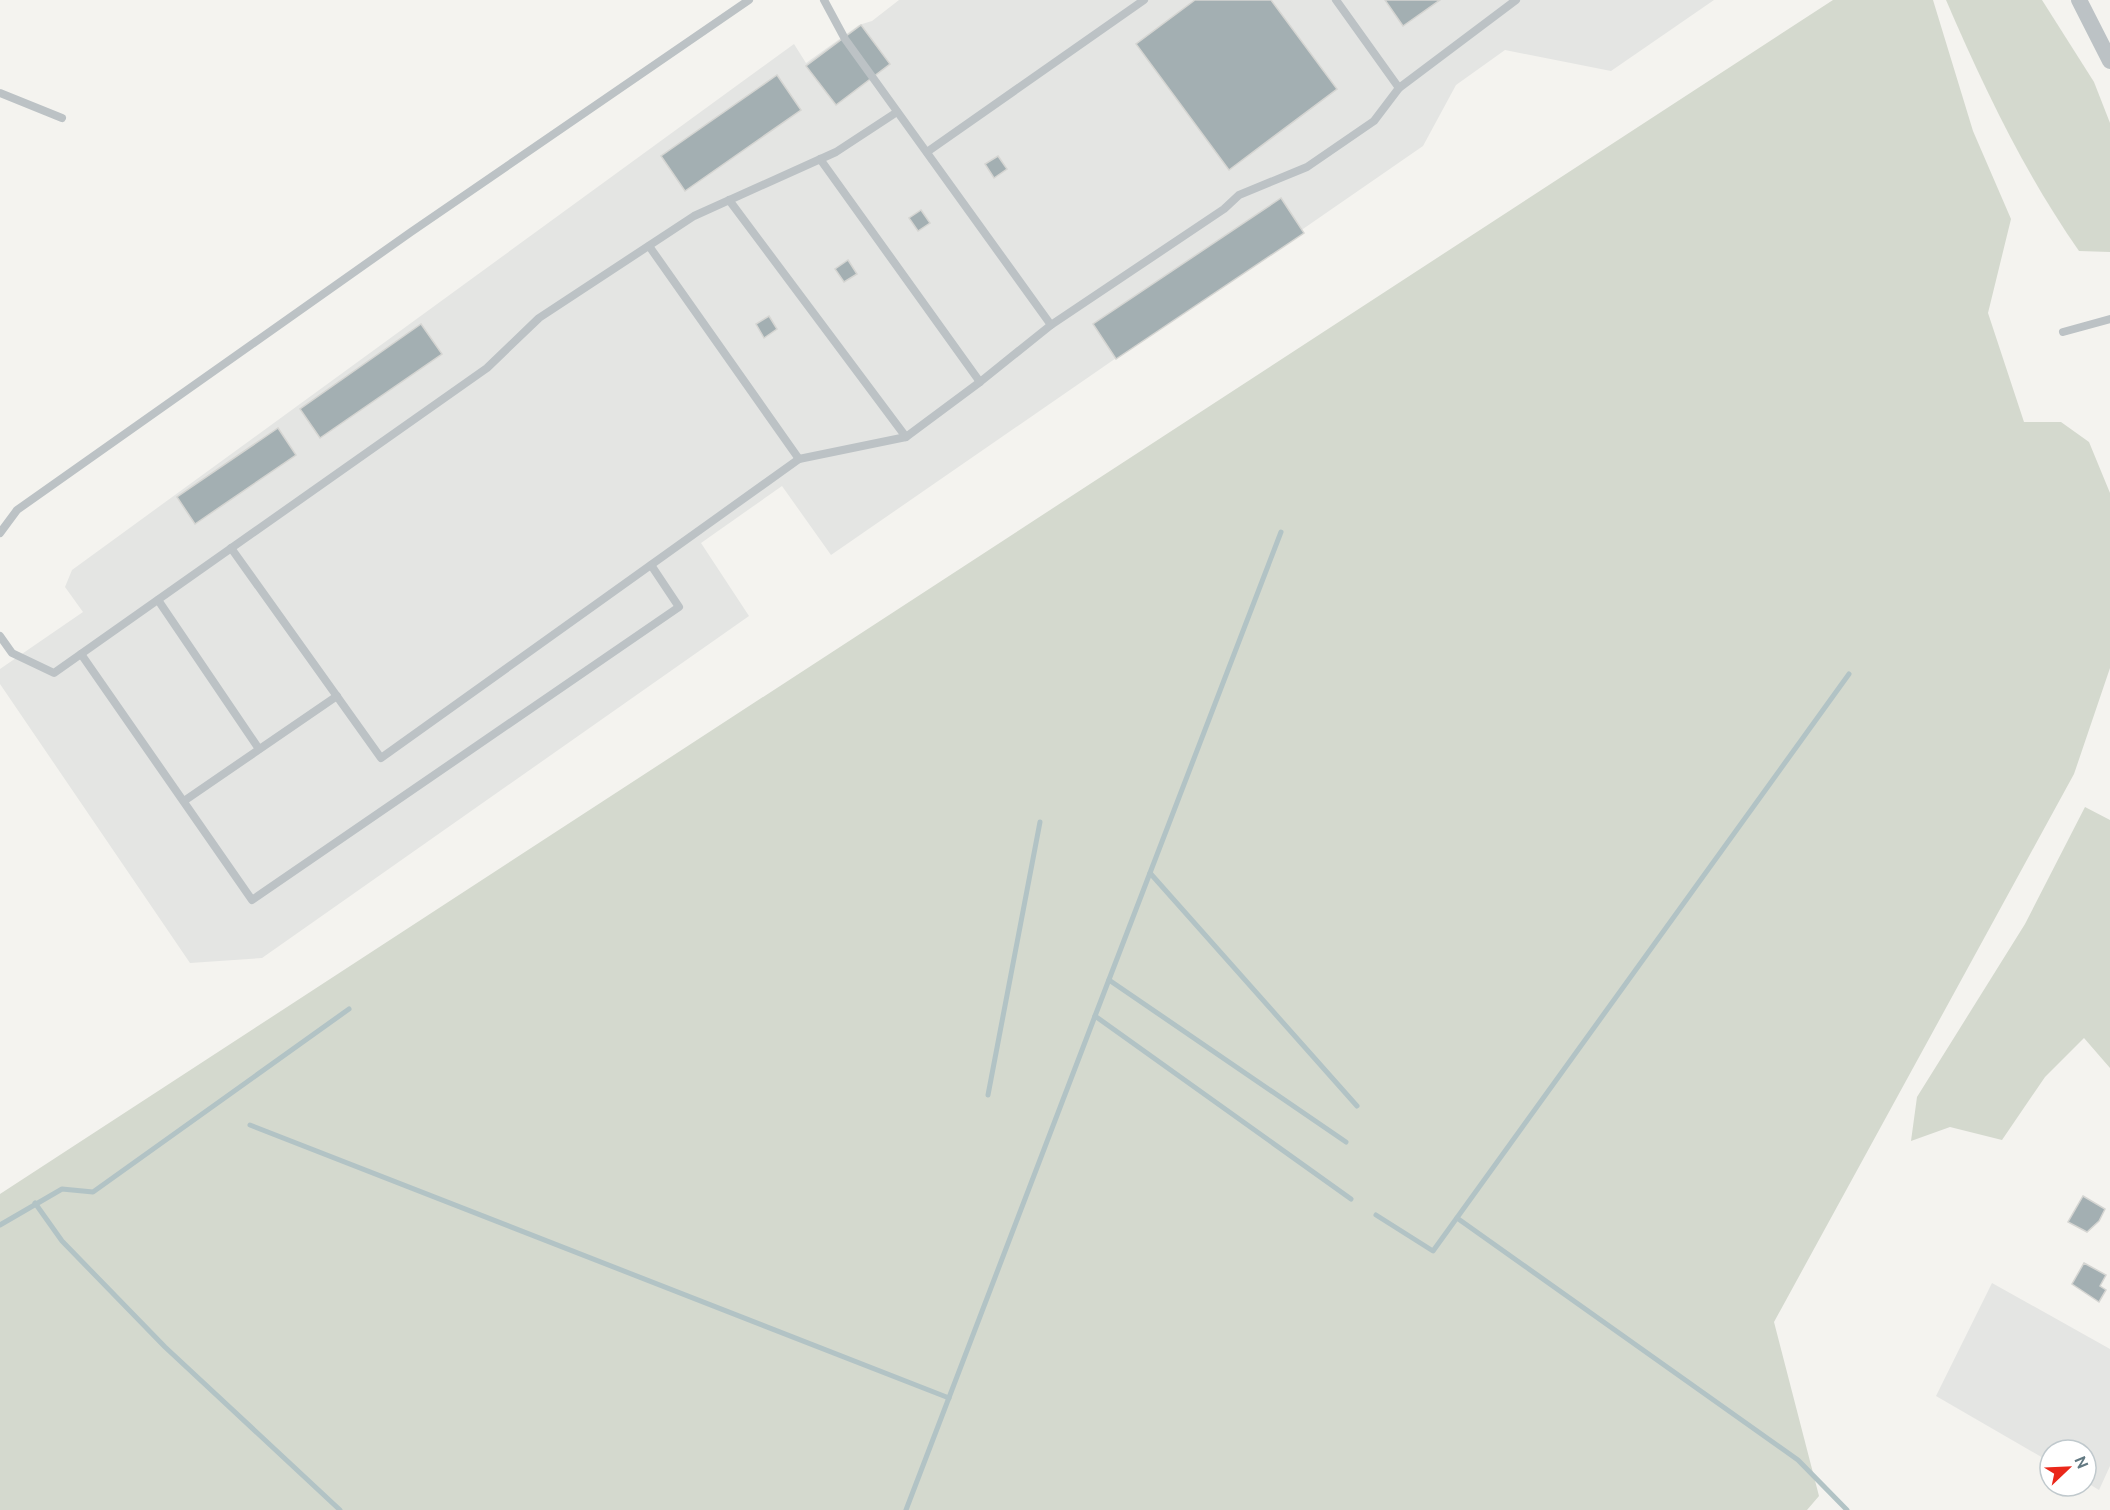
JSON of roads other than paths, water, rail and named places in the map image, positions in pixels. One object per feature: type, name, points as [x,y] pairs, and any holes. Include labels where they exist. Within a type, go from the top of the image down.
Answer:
[{"type":"street","points":[[2079,0],[2108,51]]},
{"type":"lane","points":[[0,533],[17,510],[421,225],[749,0]]},
{"type":"lane","points":[[824,0],[845,39],[1051,325]]},
{"type":"lane","points":[[927,152],[1144,0]]},
{"type":"lane","points":[[1336,0],[1399,88]]},
{"type":"lane","points":[[231,548],[381,758],[799,459],[906,437],[1051,325],[1224,209],[1239,195],[1307,167],[1374,121],[1399,88],[1516,0]]},
{"type":"lane","points":[[0,93],[62,118]]},
{"type":"lane","points":[[0,636],[12,653],[54,673],[487,368],[539,318],[694,216],[836,152],[897,112]]},
{"type":"lane","points":[[820,159],[980,382]]},
{"type":"lane","points":[[729,200],[906,437]]},
{"type":"lane","points":[[649,246],[799,459]]},
{"type":"lane","points":[[2063,332],[2110,319]]},
{"type":"lane","points":[[81,654],[252,900],[679,607],[651,565]]},
{"type":"lane","points":[[158,600],[259,749]]},
{"type":"lane","points":[[184,801],[337,696]]},
{"type":"waterway","points":[[1095,1016],[1281,532]]},
{"type":"waterway","points":[[1376,1215],[1433,1251],[1849,674]]},
{"type":"waterway","points":[[988,1095],[1040,822]]},
{"type":"waterway","points":[[1150,873],[1357,1106]]},
{"type":"waterway","points":[[1109,980],[1346,1142]]},
{"type":"waterway","points":[[0,1225],[62,1189],[93,1192],[349,1009]]},
{"type":"waterway","points":[[906,1510],[1095,1016],[1351,1199]]},
{"type":"waterway","points":[[250,1125],[949,1398]]},
{"type":"waterway","points":[[35,1203],[62,1241],[165,1347],[340,1510]]},
{"type":"waterway","points":[[1457,1218],[1798,1460],[1847,1510]]}]
